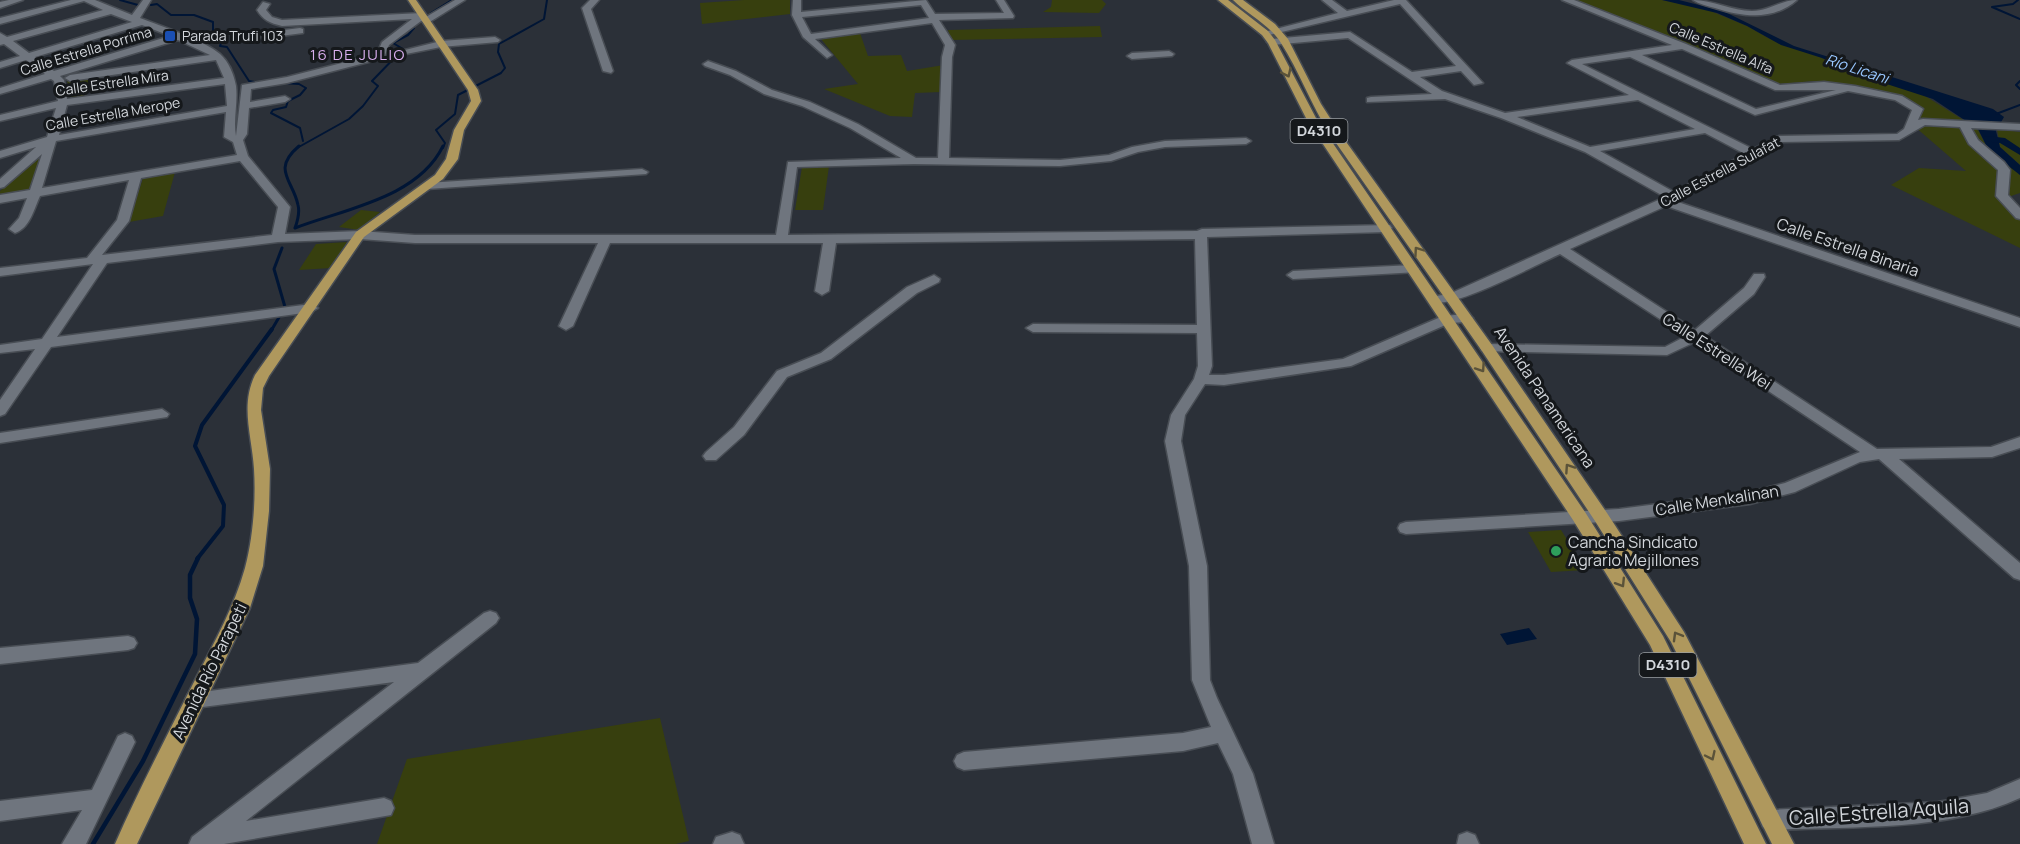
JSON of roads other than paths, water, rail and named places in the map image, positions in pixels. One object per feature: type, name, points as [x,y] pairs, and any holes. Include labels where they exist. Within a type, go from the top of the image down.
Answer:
[{"type":"main road","points":[[412,0],[441,44]]},
{"type":"main road","name":"D4310","points":[[1222,0],[1272,35]]},
{"type":"main road","name":"D4310","points":[[1237,0],[1272,35],[1312,120],[1579,516],[1657,641],[1755,844]]},
{"type":"main road","name":"Avenida Panamericana","points":[[1285,41],[1316,104],[1334,133],[1487,348],[1601,517],[1678,638],[1784,844]]},
{"type":"main road","name":"Avenida Río Parapeti","points":[[126,844],[241,608],[254,566],[261,511],[262,470],[254,410],[256,388],[262,375],[302,309],[360,235],[439,177],[452,159],[459,130],[476,101],[472,88],[441,44]]},
{"type":"street","points":[[0,5],[19,0]]},
{"type":"street","points":[[0,21],[81,0]]},
{"type":"street","points":[[88,0],[111,11],[180,36],[218,57],[230,80],[233,108],[230,137],[238,140]]},
{"type":"street","points":[[0,65],[29,58],[138,21],[147,0]]},
{"type":"street","points":[[238,140],[242,134],[246,87],[287,80],[381,56],[385,44],[444,0]]},
{"type":"street","points":[[266,4],[261,10],[270,21],[282,23],[422,16],[461,0]]},
{"type":"street","points":[[595,0],[586,8],[608,71]]},
{"type":"street","points":[[797,0],[796,15],[808,37],[827,55]]},
{"type":"street","points":[[808,37],[934,18],[1010,15],[1000,0]]},
{"type":"street","points":[[1326,0],[1347,15]]},
{"type":"street","points":[[1272,35],[1401,0],[1414,18],[1478,84]]},
{"type":"street","name":"Calle Estrella Alfa","points":[[1566,0],[1683,46],[1779,88],[1824,85],[1898,98],[1918,110],[1909,129]]},
{"type":"street","points":[[1697,0],[1754,16],[1776,10],[1793,0]]},
{"type":"street","points":[[796,15],[923,1],[950,45],[946,57],[943,162]]},
{"type":"street","points":[[2,40],[111,11]]},
{"type":"street","points":[[296,42],[314,22]]},
{"type":"street","points":[[243,38],[304,31]]},
{"type":"street","points":[[1272,35],[1285,41]]},
{"type":"street","name":"Calle Estrella Binaria","points":[[1285,41],[1350,35],[1438,93],[1505,116],[1589,150],[1630,171],[1669,200],[2020,323]]},
{"type":"street","name":"Calle Estrella Porrima","points":[[0,91],[56,78],[180,36]]},
{"type":"street","points":[[2,40],[56,78],[63,103],[35,193],[24,219],[15,229]]},
{"type":"street","points":[[406,51],[441,44],[495,40]]},
{"type":"street","points":[[1683,46],[1572,63],[1752,153]]},
{"type":"street","points":[[1132,56],[1169,54]]},
{"type":"street","points":[[1632,54],[1755,112],[1855,89]]},
{"type":"street","points":[[56,78],[218,57]]},
{"type":"street","points":[[708,64],[768,92],[806,104],[854,126],[914,161]]},
{"type":"street","points":[[1409,75],[1461,68]]},
{"type":"street","name":"Calle Estrella Mira","points":[[0,118],[63,103],[230,80]]},
{"type":"street","points":[[1371,100],[1448,96]]},
{"type":"street","points":[[1505,116],[1638,97]]},
{"type":"street","points":[[245,106],[285,99]]},
{"type":"street","name":"Calle Estrella Merope","points":[[0,153],[52,139],[233,108]]},
{"type":"street","name":"Calle Estrella Sulafat","points":[[1435,300],[1452,298],[1669,200],[1779,139],[1893,138],[1904,135],[1909,129],[1923,122],[2017,127]]},
{"type":"street","points":[[1967,124],[1973,142],[2004,170],[2002,196],[2020,215]]},
{"type":"street","points":[[1589,150],[1706,130]]},
{"type":"street","points":[[0,185],[52,139]]},
{"type":"street","points":[[238,140],[243,157],[275,199],[283,203],[283,216],[278,238]]},
{"type":"street","points":[[782,238],[792,164],[914,161],[1060,163],[1111,158],[1136,149],[1165,144],[1246,141]]},
{"type":"street","points":[[0,199],[243,157]]},
{"type":"street","points":[[427,186],[642,172]]},
{"type":"street","points":[[0,411],[123,221],[136,175]]},
{"type":"street","points":[[1202,232],[1386,228]]},
{"type":"street","points":[[0,272],[278,238],[360,235],[415,239],[830,239],[1201,235],[1205,366],[1201,379],[1178,415],[1173,441],[1198,566],[1201,680],[1207,698],[1243,774],[1263,844]]},
{"type":"street","points":[[566,326],[606,238]]},
{"type":"street","points":[[822,291],[830,239]]},
{"type":"street","name":"Calle Estrella Wei","points":[[1559,249],[1879,454],[2020,573]]},
{"type":"street","points":[[1293,275],[1413,269]]},
{"type":"street","points":[[1487,348],[1667,351],[1696,336],[1749,291],[1759,277]]},
{"type":"street","points":[[711,456],[739,431],[782,374],[826,356],[912,290],[934,279]]},
{"type":"street","points":[[0,349],[302,309]]},
{"type":"street","points":[[1201,379],[1224,380],[1346,363],[1448,319],[1466,318]]},
{"type":"street","points":[[1033,328],[1203,329]]},
{"type":"street","points":[[0,438],[162,414]]},
{"type":"street","name":"Calle Menkalinan","points":[[1406,528],[1579,516],[1601,517],[1761,496],[1789,488],[1856,458],[1879,454],[1992,452],[2017,445],[2020,442]]},
{"type":"street","points":[[204,840],[490,618]]},
{"type":"street","points":[[0,656],[128,643]]},
{"type":"street","points":[[195,700],[420,671]]},
{"type":"street","points":[[964,761],[1183,742],[1223,733]]},
{"type":"street","points":[[73,844],[82,833],[125,742]]},
{"type":"street","name":"Calle Estrella Aquila","points":[[1770,820],[1947,811],[1989,802],[2020,788]]},
{"type":"street","points":[[0,811],[98,799]]},
{"type":"street","points":[[204,840],[384,808]]},
{"type":"street","points":[[724,844],[732,842],[733,844]]},
{"type":"water","name":"Río Licani","points":[[1662,0],[1679,0],[1723,11],[1794,46],[1993,109],[2004,117],[1996,131],[2000,147],[2020,165],[2020,175],[1986,145],[1978,129],[1933,99],[1865,77],[1822,58],[1781,45],[1717,13]]},
{"type":"water","points":[[1529,628],[1537,639],[1507,645],[1500,634]]},
{"type":"waterway","points":[[120,0],[138,5]]},
{"type":"waterway","points":[[431,13],[452,0]]},
{"type":"waterway","points":[[443,148],[445,143],[436,130],[455,114],[458,95],[501,73],[505,68],[498,52],[499,44],[544,19],[547,0]]},
{"type":"waterway","points":[[2018,0],[2013,4],[1992,7],[2020,19]]},
{"type":"waterway","points":[[151,5],[157,4],[171,15],[194,15],[213,22],[213,36],[222,40],[220,46],[227,47],[249,81],[260,83]]},
{"type":"waterway","points":[[297,148],[349,119],[363,106],[378,86],[372,81],[403,49],[393,43],[408,35],[414,28]]},
{"type":"waterway","points":[[2020,81],[2016,85],[2020,89]]},
{"type":"waterway","points":[[283,83],[299,84],[306,88],[300,95],[288,101],[286,107],[273,110],[271,113],[300,128],[303,141]]},
{"type":"waterway","points":[[1996,114],[2020,105]]},
{"type":"waterway","points":[[1987,139],[2002,140],[2020,152]]},
{"type":"waterway","points":[[297,148],[286,162],[285,169],[299,208],[295,228],[398,190],[431,164],[443,146]]},
{"type":"waterway","points":[[271,331],[285,307],[274,269],[282,248]]},
{"type":"waterway","points":[[197,559],[223,526],[224,505],[195,446],[202,425],[272,329]]},
{"type":"waterway","points":[[93,844],[143,761],[195,654],[197,619],[190,598],[190,575],[198,558]]},
{"type":"place","name":"Parada Trufi 103","points":[[170,36]]},
{"type":"place","name":"Cancha Sindicato Agrario Mejillones","points":[[1556,551]]},
{"type":"district","name":"16 DE JULIO","points":[[358,55]]}]
